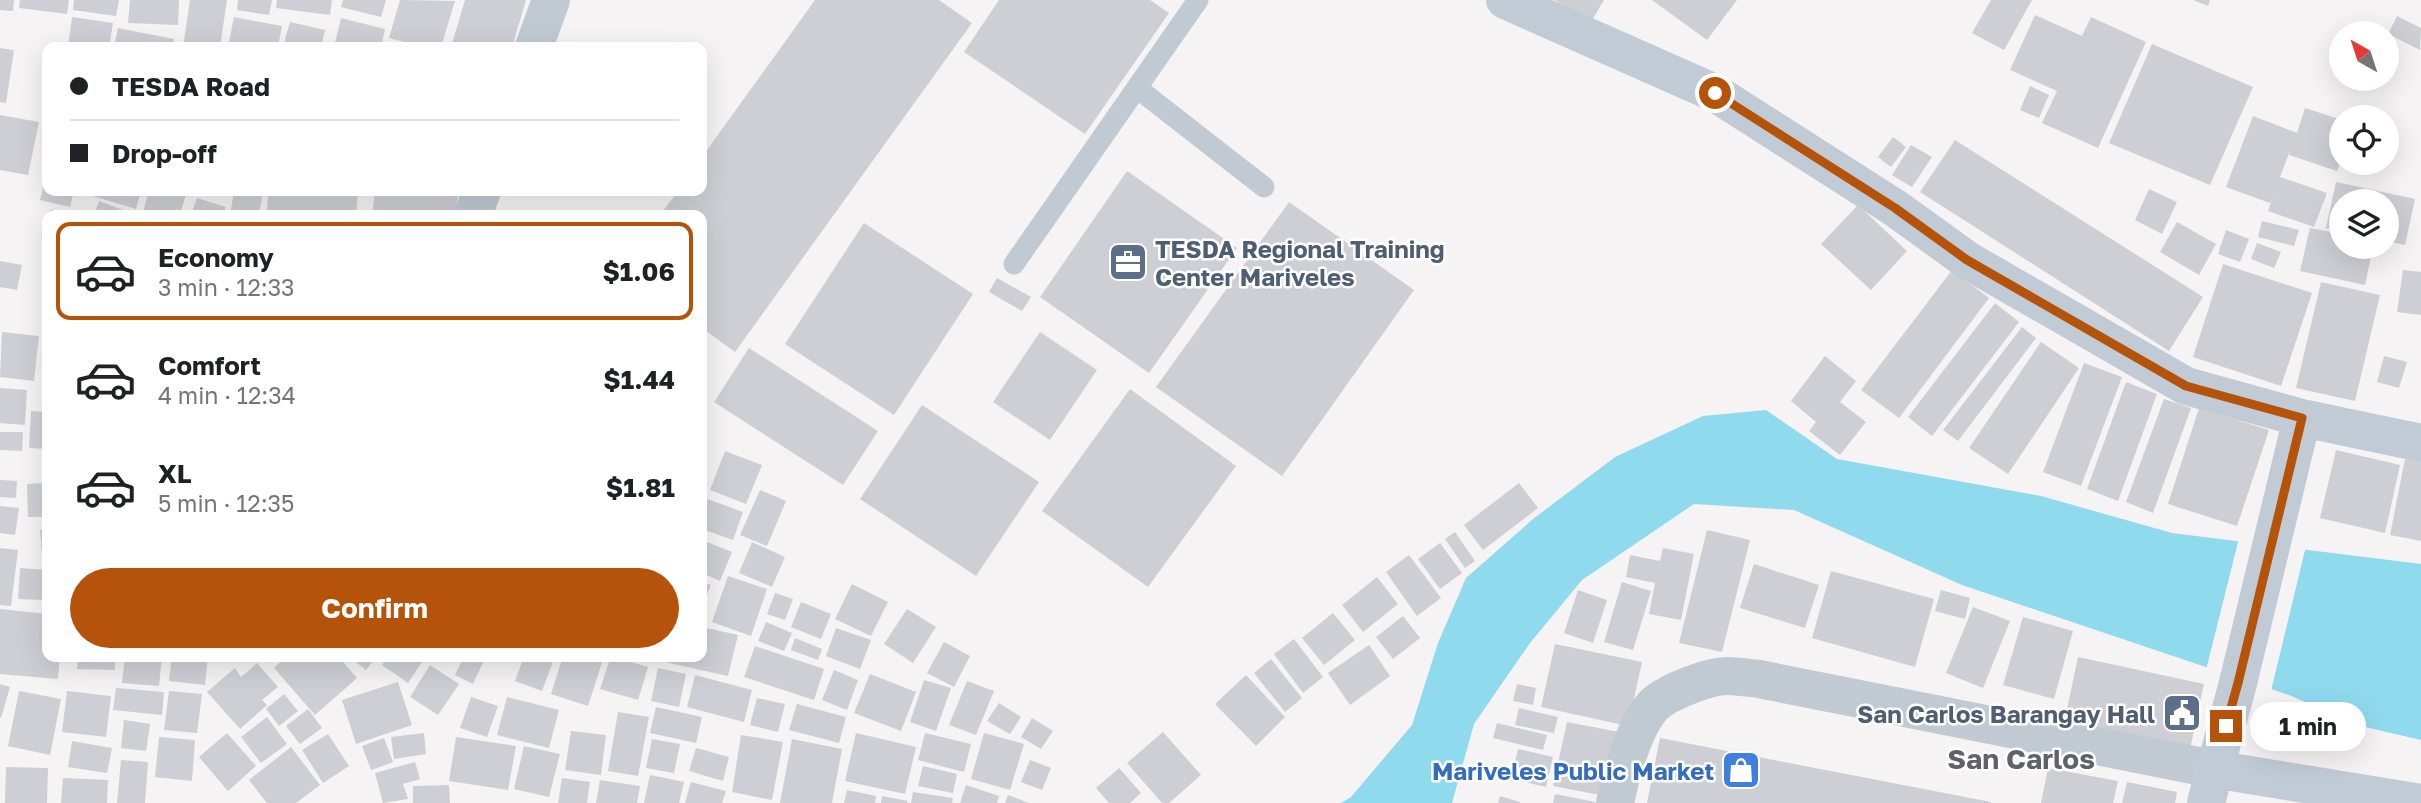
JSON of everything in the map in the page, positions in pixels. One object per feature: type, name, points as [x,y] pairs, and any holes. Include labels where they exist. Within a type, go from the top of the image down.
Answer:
[{"type":"street","points":[[536,42],[551,0]]},
{"type":"street","points":[[1505,0],[1715,93],[1895,208],[1967,260],[2186,386],[2302,418],[2421,443]]},
{"type":"street","points":[[2209,786],[2238,683],[2302,418]]},
{"type":"street","points":[[1615,803],[1635,737],[1653,706],[1678,690],[1724,675],[1759,679],[2209,786],[2421,803]]},
{"type":"lane","points":[[1014,264],[1198,0]]},
{"type":"lane","points":[[1136,88],[1264,187]]},
{"type":"water","points":[[1766,410],[1837,459],[2041,496],[2172,533],[2421,564],[2421,740],[2361,726],[2289,695],[1962,585],[1794,510],[1694,504],[1582,580],[1530,643],[1474,724],[1452,803],[1341,803],[1351,797],[1412,725],[1438,643],[1466,578],[1533,519],[1615,457],[1703,416]]},
{"type":"pier","points":[[2239,538],[2306,546],[2271,691],[2206,670]]},
{"type":"building","points":[[0,0],[14,0],[13,11],[0,10]]},
{"type":"building","points":[[20,0],[69,0],[67,14],[19,8]]},
{"type":"building","points":[[74,0],[119,0],[116,16],[73,10]]},
{"type":"building","points":[[130,0],[179,0],[178,25],[128,23]]},
{"type":"building","points":[[190,0],[227,0],[221,42],[184,42]]},
{"type":"building","points":[[238,0],[272,0],[269,15],[237,10]]},
{"type":"building","points":[[277,0],[332,0],[330,15],[276,8]]},
{"type":"building","points":[[343,0],[386,0],[381,17],[341,7]]},
{"type":"building","points":[[400,0],[455,1],[443,42],[404,42],[389,38]]},
{"type":"building","points":[[465,0],[526,0],[513,42],[452,42]]},
{"type":"building","points":[[815,0],[939,0],[972,23],[735,352],[707,332],[707,210],[664,210],[674,196],[707,196],[707,150]]},
{"type":"building","points":[[999,0],[1150,0],[1169,13],[1085,134],[964,52]]},
{"type":"building","points":[[1554,0],[1604,0],[1591,22]]},
{"type":"building","points":[[1652,0],[1737,0],[1707,40]]},
{"type":"building","points":[[1991,0],[2032,0],[2004,50],[1972,33]]},
{"type":"building","points":[[2193,0],[2210,0],[2208,6]]},
{"type":"building","points":[[2035,15],[2082,36],[2091,17],[2146,42],[2098,148],[2042,123],[2057,91],[2010,70]]},
{"type":"building","points":[[2397,16],[2421,28],[2420,50],[2399,40],[2399,21],[2394,21]]},
{"type":"building","points":[[72,17],[113,23],[110,42],[69,42]]},
{"type":"building","points":[[234,17],[282,26],[279,42],[229,42]]},
{"type":"building","points":[[341,18],[385,29],[382,42],[335,42]]},
{"type":"building","points":[[290,22],[325,30],[322,42],[284,42]]},
{"type":"building","points":[[118,28],[174,39],[173,42],[115,42]]},
{"type":"building","points":[[2152,44],[2253,87],[2210,185],[2109,143]]},
{"type":"building","points":[[0,48],[14,50],[6,103],[0,102]]},
{"type":"building","points":[[2030,86],[2049,95],[2039,118],[2020,110]]},
{"type":"building","points":[[2305,108],[2329,116],[2329,168],[2289,155],[2291,148],[2280,177],[2327,193],[2314,227],[2268,211],[2274,192],[2270,203],[2226,187],[2253,116],[2297,133]]},
{"type":"building","points":[[0,115],[39,122],[28,175],[0,170]]},
{"type":"building","points":[[1893,137],[1906,147],[1891,167],[1878,157]]},
{"type":"building","points":[[1955,140],[2203,297],[2169,351],[1920,192]]},
{"type":"building","points":[[1911,145],[1932,157],[1912,187],[1892,175]]},
{"type":"building","points":[[1127,171],[1237,248],[1149,373],[1040,297]]},
{"type":"building","points":[[2336,182],[2369,189],[2334,189]]},
{"type":"building","points":[[2149,189],[2177,202],[2162,234],[2135,220]]},
{"type":"building","points":[[42,192],[42,196],[73,196],[70,207],[40,200]]},
{"type":"building","points":[[93,196],[140,196],[136,209]]},
{"type":"building","points":[[148,196],[186,196],[181,210],[143,210]]},
{"type":"building","points":[[233,196],[262,196],[260,210],[231,210]]},
{"type":"building","points":[[268,196],[358,196],[356,210],[267,210]]},
{"type":"building","points":[[374,196],[458,196],[456,210],[373,210]]},
{"type":"building","points":[[2399,196],[2415,199],[2405,245],[2399,244]]},
{"type":"building","points":[[197,198],[226,207],[225,210],[193,210]]},
{"type":"building","points":[[99,201],[123,210],[96,210]]},
{"type":"building","points":[[1289,202],[1414,290],[1282,476],[1156,387]]},
{"type":"building","points":[[1858,205],[1907,251],[1871,290],[1821,244]]},
{"type":"building","points":[[2262,221],[2299,230],[2294,246],[2258,237]]},
{"type":"building","points":[[2177,222],[2216,244],[2199,275],[2160,252]]},
{"type":"building","points":[[864,223],[973,294],[894,415],[785,344]]},
{"type":"building","points":[[2310,228],[2329,232],[2329,259],[2370,259],[2365,285],[2300,271]]},
{"type":"building","points":[[2226,230],[2249,239],[2240,262],[2218,254]]},
{"type":"building","points":[[2257,243],[2281,252],[2274,268],[2251,259]]},
{"type":"building","points":[[0,261],[22,265],[17,290],[0,287]]},
{"type":"building","points":[[2223,264],[2312,293],[2281,386],[2193,357]]},
{"type":"building","points":[[1952,270],[1989,298],[1899,418],[1861,390]]},
{"type":"building","points":[[2403,270],[2421,272],[2421,315],[2397,312]]},
{"type":"building","points":[[997,278],[1031,297],[1022,311],[989,292]]},
{"type":"building","points":[[2321,282],[2380,295],[2355,401],[2296,388]]},
{"type":"building","points":[[1995,303],[2019,322],[1932,436],[1908,417]]},
{"type":"building","points":[[2022,327],[2036,338],[1958,441],[1943,430]]},
{"type":"building","points":[[2,332],[39,336],[34,381],[0,377]]},
{"type":"building","points":[[1040,332],[1097,370],[1050,440],[993,402]]},
{"type":"building","points":[[2041,342],[2079,368],[2008,474],[1969,448]]},
{"type":"building","points":[[749,348],[878,431],[843,485],[714,402]]},
{"type":"building","points":[[1825,356],[1856,381],[1840,402],[1866,422],[1840,455],[1809,431],[1816,422],[1791,401]]},
{"type":"building","points":[[2384,356],[2407,362],[2399,388],[2377,382]]},
{"type":"building","points":[[2084,363],[2122,377],[2081,486],[2043,472]]},
{"type":"building","points":[[2126,382],[2157,394],[2118,501],[2087,489]]},
{"type":"building","points":[[0,388],[27,390],[25,425],[0,423]]},
{"type":"building","points":[[1130,389],[1236,466],[1148,587],[1042,511]]},
{"type":"building","points":[[2164,399],[2191,408],[2153,513],[2126,502]]},
{"type":"building","points":[[922,405],[1039,482],[976,576],[860,499]]},
{"type":"building","points":[[2199,408],[2269,430],[2237,526],[2168,504]]},
{"type":"building","points":[[31,411],[42,412],[42,449],[29,448]]},
{"type":"building","points":[[0,432],[23,432],[22,451],[0,450]]},
{"type":"building","points":[[2336,450],[2400,465],[2385,533],[2320,518]]},
{"type":"building","points":[[725,451],[762,465],[746,504],[710,490]]},
{"type":"building","points":[[2405,459],[2421,462],[2421,541],[2390,535]]},
{"type":"building","points":[[0,480],[17,481],[16,498],[0,497]]},
{"type":"building","points":[[42,483],[42,517],[28,517],[27,484]]},
{"type":"building","points":[[1519,483],[1538,508],[1483,550],[1464,525]]},
{"type":"building","points":[[760,490],[786,501],[767,546],[740,535]]},
{"type":"building","points":[[707,499],[743,512],[733,540],[707,531]]},
{"type":"building","points":[[0,506],[19,508],[15,535],[0,533]]},
{"type":"building","points":[[1707,530],[1750,540],[1722,652],[1679,643]]},
{"type":"building","points":[[1455,532],[1475,561],[1465,568],[1445,539]]},
{"type":"building","points":[[707,542],[732,552],[720,581],[707,575]]},
{"type":"building","points":[[752,542],[785,557],[772,587],[739,573]]},
{"type":"building","points":[[1440,543],[1462,573],[1440,589],[1418,559]]},
{"type":"building","points":[[0,548],[18,550],[11,606],[0,605]]},
{"type":"building","points":[[1663,548],[1694,554],[1681,620],[1649,614],[1655,583],[1626,577],[1630,555],[1660,561]]},
{"type":"building","points":[[1409,555],[1441,598],[1417,616],[1386,572]]},
{"type":"building","points":[[1754,564],[1819,585],[1805,628],[1740,608]]},
{"type":"building","points":[[20,568],[42,570],[42,600],[18,599]]},
{"type":"building","points":[[1831,571],[1934,599],[1915,667],[1812,638]]},
{"type":"building","points":[[728,576],[767,589],[751,636],[712,622]]},
{"type":"building","points":[[1377,577],[1398,604],[1363,632],[1342,605]]},
{"type":"building","points":[[1622,582],[1651,591],[1633,650],[1604,642]]},
{"type":"building","points":[[852,584],[888,602],[871,636],[835,619]]},
{"type":"building","points":[[1578,590],[1607,600],[1593,643],[1564,633]]},
{"type":"building","points":[[1941,590],[1970,598],[1965,619],[1935,611]]},
{"type":"building","points":[[775,593],[793,599],[785,620],[767,614]]},
{"type":"building","points":[[801,602],[831,614],[821,639],[791,627]]},
{"type":"building","points":[[1973,607],[2010,621],[1983,688],[1946,673]]},
{"type":"building","points":[[0,609],[42,613],[42,662],[59,662],[58,679],[0,674]]},
{"type":"building","points":[[907,609],[936,627],[913,663],[884,644]]},
{"type":"building","points":[[1333,613],[1355,640],[1324,665],[1302,638]]},
{"type":"building","points":[[1403,616],[1420,638],[1393,659],[1376,637]]},
{"type":"building","points":[[2023,617],[2073,631],[2054,699],[2003,685]]},
{"type":"building","points":[[766,622],[792,633],[784,651],[758,641]]},
{"type":"building","points":[[707,628],[738,635],[728,676],[665,662],[707,662]]},
{"type":"building","points":[[836,628],[871,640],[860,669],[826,656]]},
{"type":"building","points":[[795,638],[822,649],[818,660],[791,650]]},
{"type":"building","points":[[1294,639],[1323,677],[1303,693],[1274,654]]},
{"type":"building","points":[[944,642],[970,656],[954,687],[927,673]]},
{"type":"building","points":[[1555,644],[1642,662],[1628,726],[1541,707]]},
{"type":"building","points":[[1369,645],[1390,676],[1350,705],[1328,673]]},
{"type":"building","points":[[755,646],[824,669],[814,700],[744,677]]},
{"type":"building","points":[[2078,657],[2204,684],[2190,749],[2064,723]]},
{"type":"building","points":[[1271,659],[1302,698],[1285,712],[1254,673]]},
{"type":"building","points":[[78,662],[115,662],[115,670],[77,669]]},
{"type":"building","points":[[124,662],[161,662],[159,686],[122,683]]},
{"type":"building","points":[[171,662],[207,662],[205,685],[169,681]]},
{"type":"building","points":[[280,662],[343,662],[357,678],[315,715],[274,668]]},
{"type":"building","points":[[356,662],[372,662],[366,670]]},
{"type":"building","points":[[384,662],[422,662],[408,683],[382,665]]},
{"type":"building","points":[[461,662],[483,662],[473,684],[455,675]]},
{"type":"building","points":[[522,662],[553,662],[542,691],[515,681]]},
{"type":"building","points":[[561,662],[602,662],[588,706],[551,694]]},
{"type":"building","points":[[609,662],[631,662],[648,667],[638,700],[600,689]]},
{"type":"building","points":[[257,663],[278,687],[262,700],[267,705],[240,729],[207,692],[235,668],[241,677]]},
{"type":"building","points":[[430,665],[459,684],[438,715],[410,697]]},
{"type":"building","points":[[658,668],[686,674],[679,707],[651,701]]},
{"type":"building","points":[[834,670],[858,680],[847,710],[822,700]]},
{"type":"building","points":[[870,674],[916,692],[901,731],[854,713]]},
{"type":"building","points":[[695,675],[752,690],[744,722],[687,707]]},
{"type":"building","points":[[1246,675],[1285,717],[1256,746],[1215,704]]},
{"type":"building","points":[[924,680],[951,688],[936,731],[910,722]]},
{"type":"building","points":[[967,681],[994,691],[976,735],[949,725]]},
{"type":"building","points":[[398,682],[412,725],[356,744],[342,700]]},
{"type":"building","points":[[0,684],[10,687],[1,718],[0,718]]},
{"type":"building","points":[[1517,684],[1536,688],[1533,705],[1513,701]]},
{"type":"building","points":[[116,688],[164,692],[162,715],[113,710]]},
{"type":"building","points":[[19,691],[61,699],[50,755],[8,746]]},
{"type":"building","points":[[67,691],[111,696],[106,737],[62,732]]},
{"type":"building","points":[[169,691],[202,694],[197,733],[164,730]]},
{"type":"building","points":[[284,694],[298,711],[279,726],[266,709]]},
{"type":"building","points":[[471,697],[498,706],[487,737],[460,728]]},
{"type":"building","points":[[507,697],[559,710],[549,748],[497,735]]},
{"type":"building","points":[[757,698],[785,704],[778,732],[750,725]]},
{"type":"building","points":[[999,703],[1021,717],[1010,734],[987,721]]},
{"type":"building","points":[[797,704],[846,717],[839,743],[789,730]]},
{"type":"building","points":[[656,707],[702,717],[696,743],[650,733]]},
{"type":"building","points":[[1519,708],[1558,717],[1554,733],[1515,725]]},
{"type":"building","points":[[308,709],[322,728],[300,744],[286,726]]},
{"type":"building","points":[[618,712],[649,717],[638,776],[608,771]]},
{"type":"building","points":[[267,717],[287,744],[261,763],[241,737]]},
{"type":"building","points":[[1032,718],[1053,731],[1041,749],[1021,737]]},
{"type":"building","points":[[124,720],[150,724],[146,751],[121,748]]},
{"type":"building","points":[[1567,722],[1619,732],[1605,796],[1553,786]]},
{"type":"building","points":[[1497,723],[1547,735],[1543,750],[1493,738]]},
{"type":"building","points":[[571,731],[606,735],[601,775],[565,770]]},
{"type":"building","points":[[1163,732],[1201,775],[1169,803],[1162,803],[1127,763]]},
{"type":"building","points":[[227,733],[256,766],[228,791],[199,757]]},
{"type":"building","points":[[424,733],[426,754],[394,759],[391,737]]},
{"type":"building","points":[[856,733],[916,747],[905,794],[845,781]]},
{"type":"building","points":[[925,733],[971,744],[964,772],[918,760]]},
{"type":"building","points":[[984,733],[1024,744],[1010,790],[971,779]]},
{"type":"building","points":[[328,734],[349,766],[323,783],[302,750]]},
{"type":"building","points":[[741,735],[783,742],[772,800],[732,792]]},
{"type":"building","points":[[159,737],[195,740],[192,781],[155,777]]},
{"type":"building","points":[[456,737],[516,746],[508,790],[449,781]]},
{"type":"building","points":[[384,738],[393,762],[371,770],[362,746]]},
{"type":"building","name":"Mariveles Public Market","points":[[1660,738],[1991,802],[1991,803],[1647,803]]},
{"type":"building","points":[[652,739],[680,744],[674,773],[646,768]]},
{"type":"building","points":[[792,739],[842,749],[832,803],[780,803]]},
{"type":"building","points":[[72,741],[112,748],[107,773],[68,767]]},
{"type":"building","points":[[524,746],[560,754],[549,797],[514,789]]},
{"type":"building","points":[[291,747],[320,785],[296,803],[267,803],[249,780]]},
{"type":"building","points":[[696,748],[729,757],[723,781],[689,771]]},
{"type":"building","points":[[1518,749],[1553,757],[1546,787],[1511,779]]},
{"type":"building","points":[[121,760],[148,762],[145,803],[117,803]]},
{"type":"building","points":[[1030,760],[1051,768],[1042,790],[1021,782]]},
{"type":"building","points":[[415,762],[420,779],[403,784],[408,799],[383,803],[375,773]]},
{"type":"building","points":[[923,766],[957,774],[953,793],[918,786]]},
{"type":"building","points":[[6,767],[48,768],[47,803],[5,803]]},
{"type":"building","points":[[1119,768],[1141,793],[1130,803],[1109,803],[1096,788]]},
{"type":"building","points":[[2048,768],[2118,781],[2113,803],[2041,803]]},
{"type":"building","points":[[650,775],[684,782],[679,803],[644,803]]},
{"type":"building","points":[[63,778],[108,780],[107,803],[61,803]]},
{"type":"building","points":[[562,778],[590,782],[587,803],[558,803]]},
{"type":"building","points":[[600,780],[640,786],[637,803],[596,803]]},
{"type":"building","points":[[691,782],[726,791],[722,803],[685,803]]},
{"type":"building","points":[[2127,782],[2177,792],[2175,803],[2122,803]]},
{"type":"building","points":[[449,785],[450,803],[413,803],[413,786]]},
{"type":"building","points":[[966,785],[999,796],[997,803],[960,803]]},
{"type":"building","points":[[847,790],[876,796],[875,803],[844,803]]},
{"type":"building","points":[[913,792],[953,798],[952,803],[911,803]]},
{"type":"building","points":[[1555,794],[1596,802],[1553,803]]},
{"type":"building","points":[[1008,795],[1029,803],[1005,803]]},
{"type":"building","points":[[882,796],[908,801],[881,803]]},
{"type":"building","points":[[1500,796],[1520,802],[1520,803],[1498,803]]},
{"type":"place","name":"TESDA Regional Training Center Mariveles","points":[[1128,262]]},
{"type":"place","name":"San Carlos Barangay Hall","points":[[2182,713]]},
{"type":"place","name":"Mariveles Public Market","points":[[1741,770]]},
{"type":"district","name":"San Carlos","points":[[2021,758]]},
{"type":"route","points":[[1715,93],[1895,208],[1967,260],[2186,386],[2302,418],[2226,726]]}]
